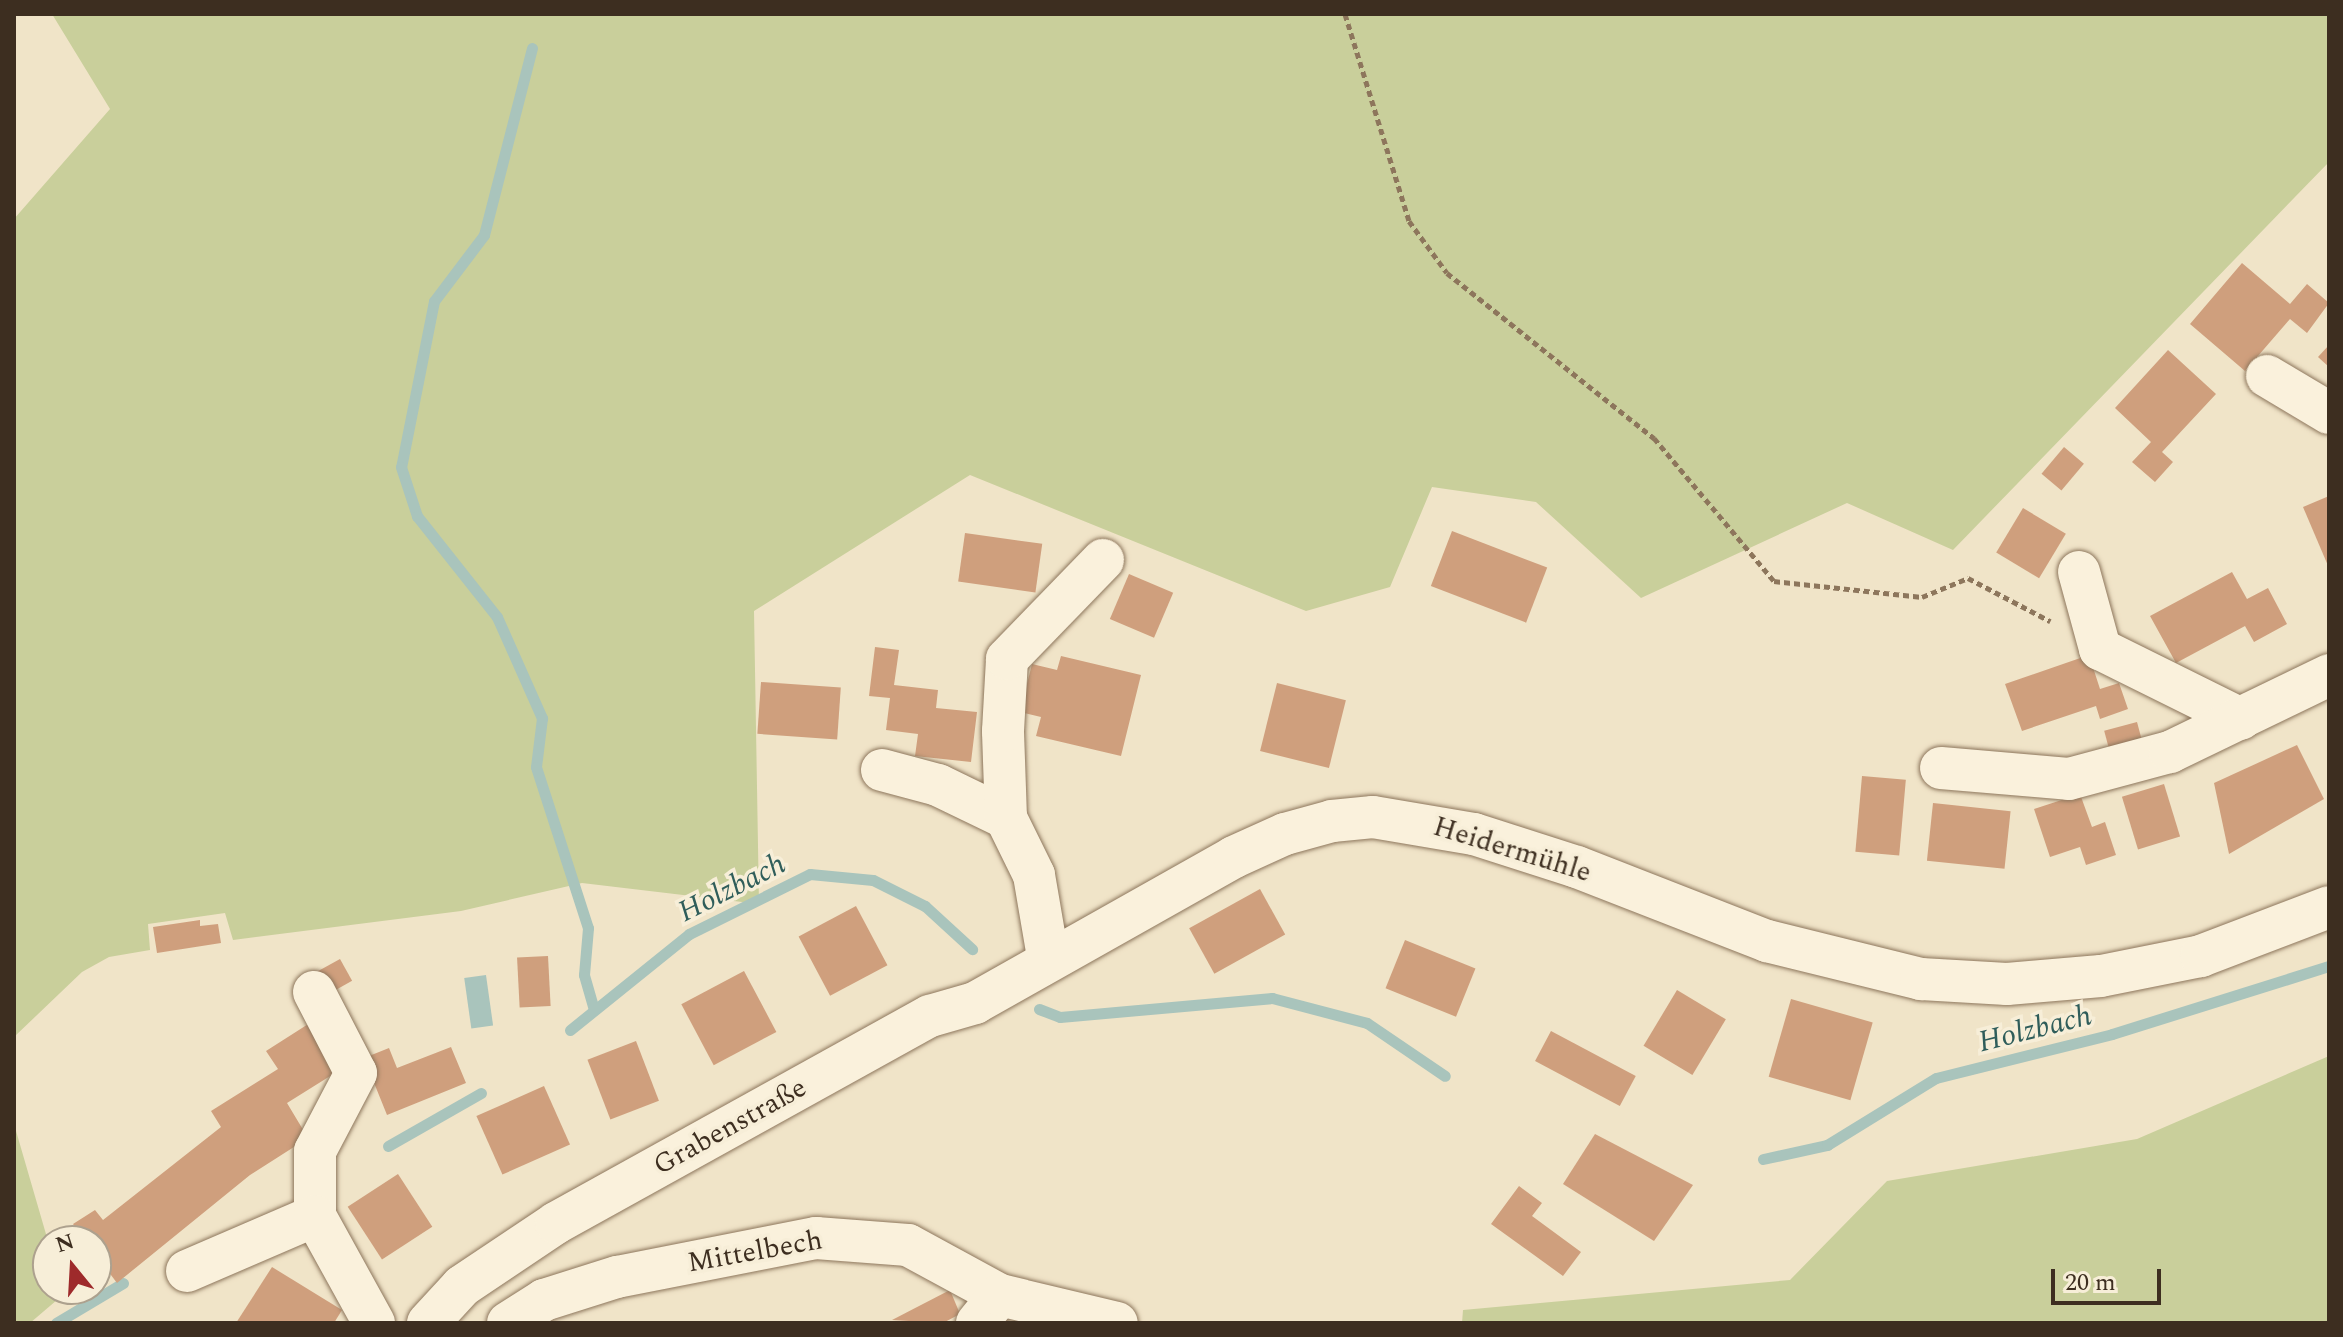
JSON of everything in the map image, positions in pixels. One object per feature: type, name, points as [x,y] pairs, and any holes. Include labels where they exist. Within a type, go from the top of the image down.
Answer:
[{"type":"street","points":[[2267,376],[2329,413]]},
{"type":"street","points":[[1048,957],[1034,875],[1006,818],[1003,731],[1007,659],[1103,560]]},
{"type":"street","points":[[2079,572],[2100,649],[2241,719]]},
{"type":"street","points":[[1941,768],[2069,779],[2170,752],[2329,675]]},
{"type":"street","points":[[882,770],[938,785],[1006,818]]},
{"type":"street","name":"Heidermühle","points":[[1048,957],[1285,834],[1373,817],[1474,834],[1577,867],[1767,941],[1921,979],[2007,984],[2101,976],[2201,956],[2329,907]]},
{"type":"street","name":"Grabenstraße","points":[[428,1323],[462,1286],[556,1223],[930,1016],[975,1003],[1048,957]]},
{"type":"street","points":[[314,992],[356,1073],[315,1151],[315,1216],[374,1323]]},
{"type":"street","points":[[187,1271],[315,1216]]},
{"type":"street","name":"Mittelbech","points":[[508,1323],[544,1300],[617,1277],[816,1238],[908,1245],[988,1309],[1117,1323]]},
{"type":"path","points":[[1345,14],[1409,221],[1447,273],[1654,438],[1774,581],[1922,597],[1968,578],[2012,600]]},
{"type":"green space","points":[[52,14],[2329,14],[2329,162],[1953,550],[1847,503],[1641,598],[1536,502],[1432,487],[1390,587],[1306,611],[970,475],[754,611],[759,904],[582,883],[461,911],[233,940],[225,913],[148,924],[150,950],[109,957],[82,972],[14,1037],[14,219],[110,109]]},
{"type":"green space","points":[[2329,1056],[2329,1323],[1462,1323],[1463,1310],[1790,1280],[1887,1181],[2137,1139]]},
{"type":"green space","points":[[14,1124],[43,1225],[32,1225],[32,1305],[51,1305],[30,1323],[14,1323]]},
{"type":"water","points":[[486,975],[493,1026],[471,1029],[464,978]]},
{"type":"building","points":[[2242,263],[2290,304],[2307,284],[2329,303],[2307,333],[2290,319],[2245,371],[2190,324]]},
{"type":"building","points":[[2329,345],[2329,367],[2318,357]]},
{"type":"building","points":[[2168,350],[2216,394],[2162,452],[2173,462],[2155,482],[2132,462],[2151,442],[2115,408]]},
{"type":"building","points":[[2064,447],[2084,464],[2061,491],[2042,474]]},
{"type":"building","points":[[2329,496],[2329,568],[2303,507]]},
{"type":"building","points":[[2023,508],[2066,534],[2039,578],[1996,553]]},
{"type":"building","points":[[1452,531],[1547,568],[1526,623],[1431,586]]},
{"type":"building","points":[[965,533],[1042,544],[1035,592],[958,582]]},
{"type":"building","points":[[2232,572],[2247,599],[2268,588],[2287,624],[2254,642],[2245,626],[2176,663],[2150,616]]},
{"type":"building","points":[[1129,574],[1173,593],[1154,638],[1110,619]]},
{"type":"building","points":[[875,647],[899,650],[894,685],[938,690],[936,708],[977,712],[971,762],[915,756],[918,734],[886,730],[890,698],[869,696]]},
{"type":"building","points":[[2089,655],[2100,689],[2119,683],[2128,709],[2100,719],[2096,706],[2022,731],[2005,684]]},
{"type":"building","points":[[1061,656],[1141,675],[1121,756],[1036,736],[1041,717],[1020,712],[1032,664],[1057,670]]},
{"type":"building","points":[[761,682],[841,688],[837,739],[757,734]]},
{"type":"building","points":[[1277,683],[1346,700],[1329,768],[1260,751]]},
{"type":"building","points":[[2137,722],[2143,744],[2110,753],[2104,731]]},
{"type":"building","points":[[2297,745],[2324,799],[2229,854],[2214,783]]},
{"type":"building","points":[[1862,776],[1906,780],[1899,856],[1855,852]]},
{"type":"building","points":[[2164,784],[2180,837],[2138,849],[2122,797]]},
{"type":"building","points":[[2080,794],[2092,827],[2105,822],[2116,855],[2086,865],[2080,847],[2050,857],[2034,809]]},
{"type":"building","points":[[1933,803],[2011,811],[2005,869],[1927,861]]},
{"type":"building","points":[[1260,889],[1285,934],[1214,974],[1189,928]]},
{"type":"building","points":[[856,906],[887,965],[830,996],[799,937]]},
{"type":"building","points":[[200,920],[200,926],[218,924],[221,943],[157,953],[153,927]]},
{"type":"building","points":[[1405,940],[1475,968],[1456,1017],[1386,988]]},
{"type":"building","points":[[548,956],[551,1006],[520,1008],[517,958]]},
{"type":"building","points":[[340,959],[352,981],[328,994],[316,973]]},
{"type":"building","points":[[744,971],[776,1032],[714,1065],[681,1004]]},
{"type":"building","points":[[1677,990],[1726,1019],[1692,1075],[1644,1046]]},
{"type":"building","points":[[1791,999],[1873,1022],[1850,1100],[1769,1077]]},
{"type":"building","points":[[313,1021],[343,1068],[287,1103],[308,1138],[250,1175],[117,1283],[112,1276],[112,1225],[73,1224],[95,1210],[103,1220],[221,1127],[211,1111],[278,1069],[266,1051]]},
{"type":"building","points":[[1551,1031],[1636,1076],[1620,1106],[1535,1061]]},
{"type":"building","points":[[636,1041],[659,1101],[610,1119],[587,1060]]},
{"type":"building","points":[[451,1047],[466,1083],[387,1115],[364,1058],[389,1048],[397,1068]]},
{"type":"building","points":[[544,1086],[570,1144],[502,1175],[476,1116]]},
{"type":"building","points":[[1595,1134],[1693,1185],[1654,1241],[1563,1184]]},
{"type":"building","points":[[398,1174],[432,1227],[382,1260],[348,1207]]},
{"type":"building","points":[[1519,1186],[1542,1203],[1532,1216],[1581,1252],[1563,1276],[1491,1224]]},
{"type":"building","points":[[272,1267],[342,1310],[334,1323],[236,1323]]},
{"type":"building","points":[[950,1290],[960,1314],[943,1323],[892,1320]]},
{"type":"waterway","points":[[532,48],[484,235],[434,301],[401,467],[417,516],[497,617],[542,718],[536,767],[588,928],[584,975],[594,1010]]},
{"type":"waterway","name":"Holzbach","points":[[570,1030],[689,934],[810,874],[873,880],[925,906],[972,949]]},
{"type":"waterway","name":"Holzbach","points":[[1763,1159],[1827,1145],[1936,1078],[2112,1034],[2329,966]]},
{"type":"waterway","name":"Holzbach","points":[[1039,1009],[1060,1017],[1272,998],[1367,1023],[1445,1076]]},
{"type":"waterway","name":"Holzbach","points":[[388,1146],[481,1093]]},
{"type":"waterway","name":"Holzbach","points":[[56,1323],[123,1283]]}]
